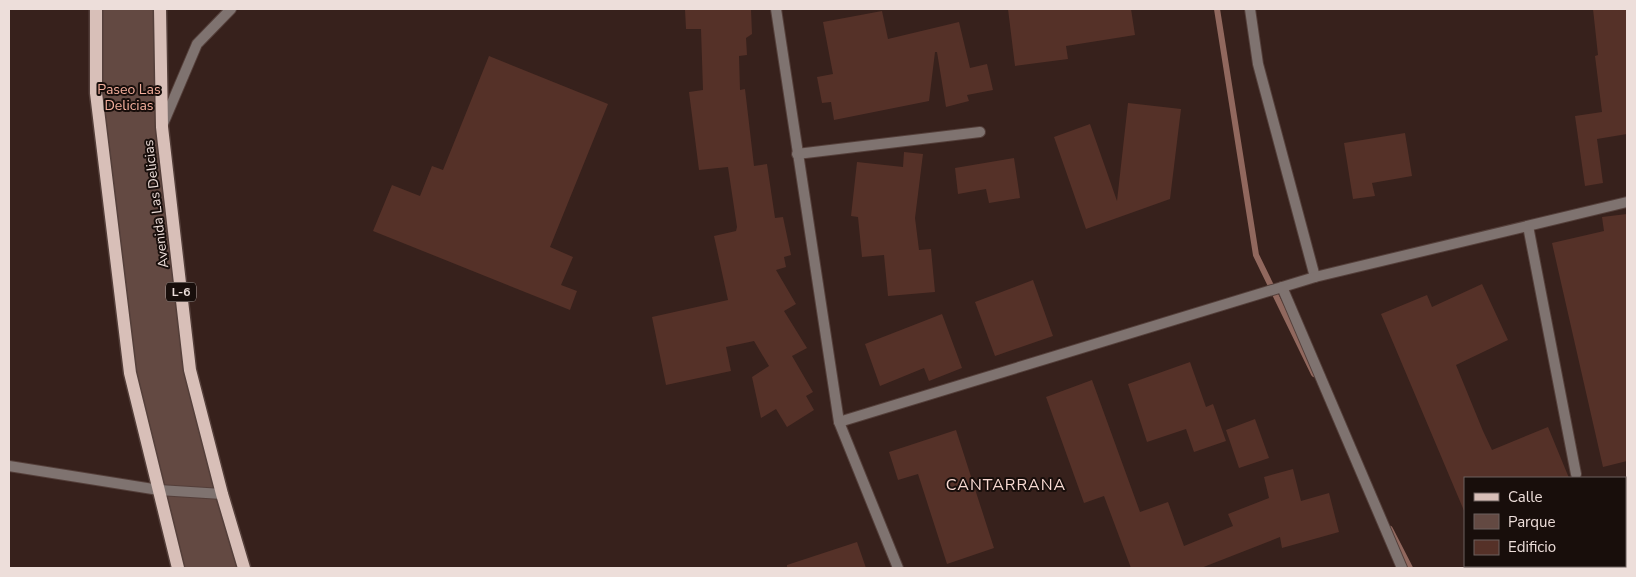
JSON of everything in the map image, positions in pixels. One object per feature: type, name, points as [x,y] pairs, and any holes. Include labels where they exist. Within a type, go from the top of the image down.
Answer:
[{"type":"main road","points":[[96,9],[96,93],[130,373],[178,568]]},
{"type":"main road","name":"Avenida Las Delicias","points":[[160,9],[162,127],[190,370],[222,494],[244,568]]},
{"type":"street","points":[[162,127],[197,44],[231,9]]},
{"type":"street","points":[[776,9],[839,422],[898,568]]},
{"type":"street","points":[[1250,9],[1258,64],[1315,277]]},
{"type":"street","points":[[797,154],[980,132]]},
{"type":"street","points":[[839,422],[1315,277],[1627,202]]},
{"type":"street","points":[[1528,226],[1576,474]]},
{"type":"street","points":[[1281,287],[1402,568]]},
{"type":"street","points":[[9,466],[159,490],[222,494]]},
{"type":"green space","name":"Paseo Las Delicias","points":[[96,9],[160,9],[162,127],[190,370],[244,568],[178,568],[130,373],[96,93]]},
{"type":"building","points":[[685,9],[751,9],[752,34],[746,38],[747,55],[739,56],[740,90],[745,89],[754,166],[767,164],[775,218],[783,217],[791,255],[784,257],[786,267],[776,270],[796,304],[784,311],[807,348],[792,356],[813,392],[806,396],[814,410],[787,427],[776,409],[761,418],[752,377],[769,366],[754,341],[726,347],[731,371],[666,385],[652,317],[728,300],[714,236],[736,231],[737,227],[728,167],[699,170],[689,92],[703,90],[701,29],[686,29]]},
{"type":"building","points":[[1008,9],[1131,9],[1135,35],[1066,46],[1068,59],[1015,66]]},
{"type":"building","points":[[1593,9],[1626,9],[1627,134],[1597,139],[1603,183],[1585,186],[1575,116],[1602,112],[1595,56],[1598,55]]},
{"type":"building","points":[[882,11],[888,39],[959,22],[970,68],[987,64],[993,90],[967,95],[969,101],[946,107],[937,52],[935,52],[929,101],[834,120],[831,102],[822,103],[817,77],[833,74],[823,22]]},
{"type":"building","points":[[489,56],[608,104],[550,247],[573,257],[561,285],[577,291],[570,310],[373,231],[392,185],[420,196],[432,166],[443,170]]},
{"type":"building","points":[[1128,103],[1181,109],[1170,199],[1086,229],[1054,137],[1090,124],[1117,201]]},
{"type":"building","points":[[1405,133],[1412,176],[1372,183],[1375,196],[1353,199],[1344,143]]},
{"type":"building","points":[[904,152],[923,154],[915,218],[919,250],[931,249],[935,292],[888,296],[884,255],[862,257],[858,217],[851,216],[857,162],[903,167]]},
{"type":"building","points":[[1014,158],[1020,198],[989,203],[986,189],[958,194],[955,168]]},
{"type":"building","points":[[1627,214],[1627,461],[1603,467],[1552,243],[1604,231],[1602,217]]},
{"type":"building","points":[[1033,280],[1053,336],[995,356],[975,302]]},
{"type":"building","points":[[1482,284],[1508,340],[1456,365],[1483,431],[1492,450],[1548,427],[1569,477],[1464,477],[1464,511],[1381,314],[1427,295],[1432,307]]},
{"type":"building","points":[[942,314],[962,368],[929,381],[924,368],[880,386],[865,344]]},
{"type":"building","points":[[1190,362],[1206,407],[1213,404],[1226,441],[1194,452],[1186,429],[1147,442],[1128,384]]},
{"type":"building","points":[[1092,380],[1140,512],[1168,502],[1184,546],[1233,526],[1228,514],[1269,498],[1264,477],[1293,469],[1301,501],[1329,493],[1339,532],[1282,548],[1280,537],[1201,568],[1131,568],[1104,496],[1084,503],[1046,397]]},
{"type":"building","points":[[1255,419],[1269,458],[1239,468],[1226,430]]},
{"type":"building","points":[[956,430],[994,548],[947,564],[918,474],[898,480],[889,452]]},
{"type":"building","points":[[857,542],[866,568],[787,568],[787,565]]},
{"type":"waterway","points":[[1217,9],[1256,255],[1314,374]]},
{"type":"waterway","points":[[1390,529],[1410,568]]},
{"type":"district","name":"CANTARRANA","points":[[1006,485]]}]
